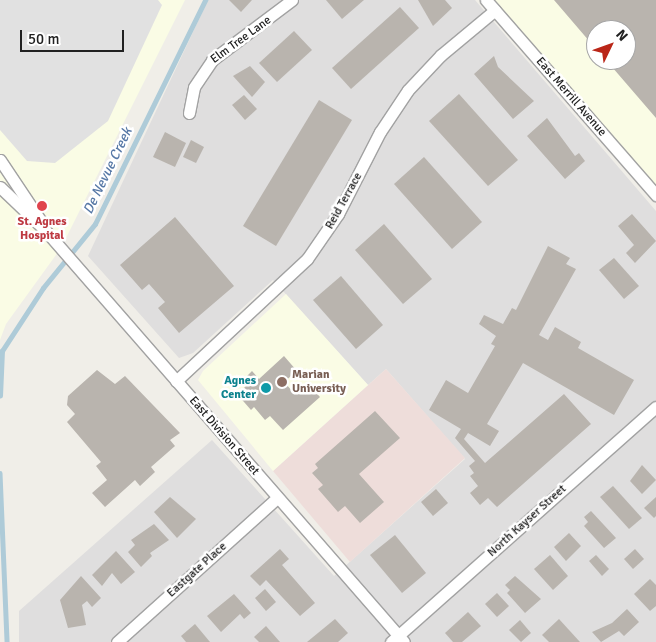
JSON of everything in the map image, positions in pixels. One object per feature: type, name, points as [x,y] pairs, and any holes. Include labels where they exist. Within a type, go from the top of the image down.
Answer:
[{"type":"street","name":"Elm Tree Lane","points":[[189,113],[194,87],[212,60],[292,0]]},
{"type":"street","name":"East Merrill Avenue","points":[[486,0],[656,195]]},
{"type":"street","name":"Reid Terrace","points":[[176,381],[303,263],[338,214],[405,94],[437,59],[495,10]]},
{"type":"street","name":"East Division Street","points":[[0,160],[45,230]]},
{"type":"street","name":"East Division Street","points":[[0,187],[61,248],[278,498],[398,640]]},
{"type":"street","name":"North Kayser Street","points":[[398,640],[656,406]]},
{"type":"street","name":"Eastgate Place","points":[[117,642],[278,498]]},
{"type":"shaded area","name":"St. Agnes Hospital","points":[[0,0],[185,0],[61,248],[6,324],[0,340]]},
{"type":"shaded area","points":[[0,0],[158,0],[162,5],[108,121],[55,163],[27,161],[0,130]]},
{"type":"shaded area","points":[[208,0],[475,0],[656,211],[656,642],[19,642],[19,611],[212,440],[334,576],[465,459],[386,369],[368,385],[273,280],[193,353],[179,358],[88,256]]},
{"type":"shaded area","points":[[486,0],[656,0],[656,195]]},
{"type":"shaded area","name":"Marian University","points":[[286,294],[368,385],[273,471],[198,380],[203,371]]},
{"type":"shaded area","points":[[386,369],[465,458],[350,562],[273,471]]},
{"type":"building","points":[[229,0],[252,0],[241,12]]},
{"type":"building","points":[[326,0],[364,0],[342,19]]},
{"type":"building","points":[[418,0],[445,0],[452,8],[433,26]]},
{"type":"building","points":[[554,0],[656,0],[656,118],[615,70],[636,70],[636,20],[586,20],[586,37]]},
{"type":"building","points":[[400,7],[419,28],[351,89],[332,68]]},
{"type":"building","points":[[294,31],[312,50],[277,82],[259,63]]},
{"type":"building","points":[[494,56],[498,67],[534,101],[513,119],[474,74]]},
{"type":"building","points":[[250,66],[265,82],[252,97],[233,76]]},
{"type":"building","points":[[459,94],[518,160],[488,186],[429,121]]},
{"type":"building","points":[[244,95],[257,109],[245,120],[232,105]]},
{"type":"building","points":[[319,100],[352,120],[276,246],[243,226]]},
{"type":"building","points":[[547,118],[575,156],[579,153],[585,161],[565,179],[527,136]]},
{"type":"building","points":[[165,132],[186,143],[175,167],[153,157]]},
{"type":"building","points":[[191,140],[204,147],[196,163],[183,157]]},
{"type":"building","points":[[424,157],[482,222],[452,249],[394,184]]},
{"type":"building","points":[[632,214],[656,241],[635,263],[626,253],[634,245],[618,226]]},
{"type":"building","points":[[175,217],[234,286],[179,333],[158,308],[165,302],[149,284],[142,290],[120,265]]},
{"type":"building","points":[[384,224],[432,279],[403,304],[355,250]]},
{"type":"building","points":[[548,246],[570,258],[566,264],[576,269],[539,335],[548,340],[555,327],[581,342],[578,348],[634,380],[614,415],[523,363],[487,424],[499,431],[490,446],[468,433],[464,439],[485,463],[564,394],[591,424],[497,507],[488,498],[480,505],[470,493],[478,486],[470,476],[474,473],[469,466],[475,461],[455,438],[461,429],[429,410],[446,380],[468,393],[495,346],[491,344],[496,336],[479,324],[484,315],[503,324],[512,308],[516,310]]},
{"type":"building","points":[[614,258],[639,286],[624,299],[599,270]]},
{"type":"building","points":[[341,276],[383,325],[356,349],[313,300]]},
{"type":"building","name":"Agnes Center","points":[[284,356],[297,371],[284,382],[295,394],[307,383],[320,397],[283,430],[270,416],[265,420],[254,407],[251,410],[237,394],[252,381],[247,376],[252,371],[259,379]]},
{"type":"building","points":[[97,370],[115,384],[125,376],[180,433],[170,440],[175,446],[151,467],[155,472],[140,486],[135,480],[105,507],[92,493],[107,480],[96,466],[101,462],[67,422],[75,414],[67,405],[68,396]]},
{"type":"building","points":[[375,411],[400,438],[359,474],[384,502],[360,523],[345,506],[338,512],[318,489],[323,485],[312,473],[318,468],[315,464]]},
{"type":"building","points":[[642,465],[656,480],[642,494],[630,481]]},
{"type":"building","points":[[613,486],[642,518],[629,529],[600,497]]},
{"type":"building","points":[[436,489],[448,503],[433,516],[421,502]]},
{"type":"building","points":[[170,497],[196,519],[177,538],[154,512]]},
{"type":"building","points":[[656,497],[656,516],[654,518],[644,508]]},
{"type":"building","points":[[591,511],[616,538],[604,548],[584,526],[588,522],[584,517]]},
{"type":"building","points":[[154,524],[169,540],[150,553],[152,556],[141,567],[128,552],[135,545],[131,540]]},
{"type":"building","points":[[569,533],[581,546],[566,561],[554,547]]},
{"type":"building","points":[[395,535],[426,573],[402,593],[370,555]]},
{"type":"building","points":[[280,549],[289,559],[282,565],[315,603],[300,616],[266,580],[260,586],[250,576]]},
{"type":"building","points":[[635,549],[644,559],[633,569],[624,559]]},
{"type":"building","points":[[116,551],[135,572],[121,584],[112,573],[102,586],[92,575]]},
{"type":"building","points":[[550,555],[568,576],[553,590],[534,569]]},
{"type":"building","points":[[596,555],[609,569],[602,576],[589,561]]},
{"type":"building","points":[[81,576],[101,598],[92,607],[87,601],[82,605],[86,625],[68,628],[60,600]]},
{"type":"building","points":[[515,576],[541,599],[525,613],[507,593],[510,590],[505,585]]},
{"type":"building","points":[[650,579],[656,585],[656,606],[650,611],[634,594]]},
{"type":"building","points":[[265,589],[276,602],[266,611],[255,598]]},
{"type":"building","points":[[497,593],[509,606],[497,617],[485,604]]},
{"type":"building","points":[[234,594],[251,613],[244,619],[240,614],[221,632],[207,616]]},
{"type":"building","points":[[627,609],[639,622],[624,636],[619,631],[601,642],[592,632],[612,623]]},
{"type":"building","points":[[468,612],[481,626],[462,642],[453,642],[445,633]]},
{"type":"building","points":[[335,619],[348,633],[338,642],[307,642]]},
{"type":"building","points":[[559,619],[580,642],[549,642],[542,635]]},
{"type":"building","points":[[520,620],[531,633],[521,642],[509,630]]},
{"type":"building","points":[[195,624],[210,642],[186,642],[181,636]]},
{"type":"building","points":[[266,626],[280,642],[259,642],[254,637]]},
{"type":"waterway","name":"De Nevue Creek","points":[[0,396],[2,351],[43,288],[95,224],[205,0]]},
{"type":"waterway","name":"De Nevue Creek","points":[[0,473],[7,642]]},
{"type":"place","name":"St. Agnes Hospital","points":[[42,206]]},
{"type":"place","name":"Marian University","points":[[282,382]]},
{"type":"place","name":"Agnes Center","points":[[266,388]]}]
